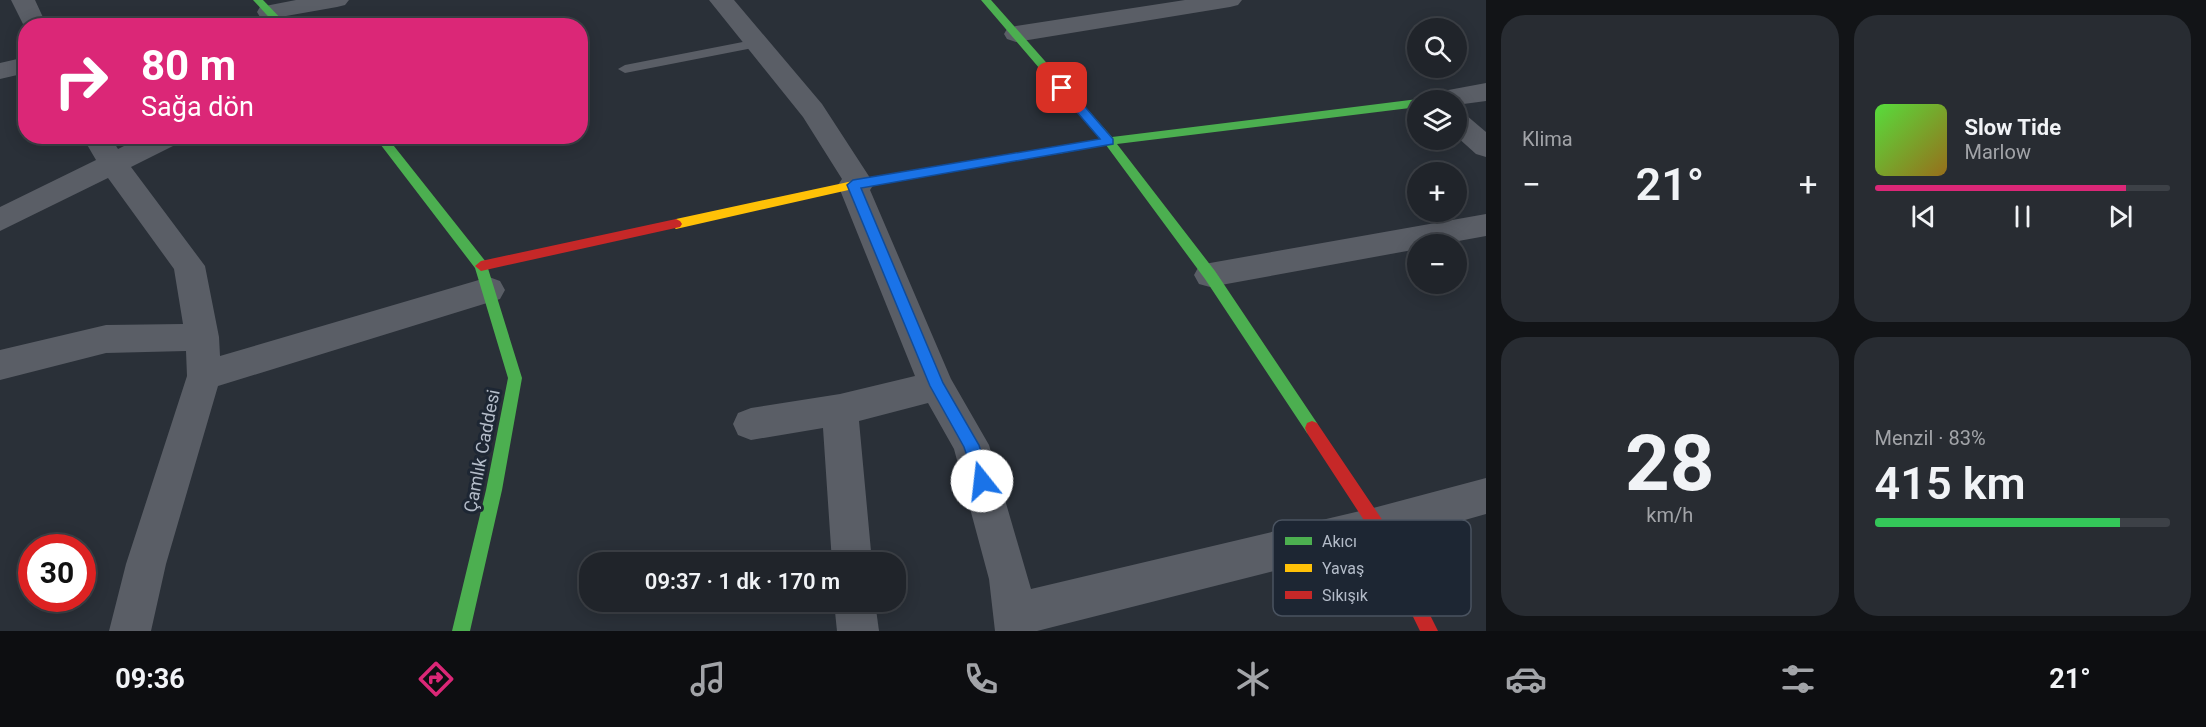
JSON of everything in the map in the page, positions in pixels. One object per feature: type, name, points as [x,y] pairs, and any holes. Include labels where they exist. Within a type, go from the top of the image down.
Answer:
[{"type":"street","points":[[23,0],[31,18]]},
{"type":"street","points":[[270,13],[337,0]]},
{"type":"street","points":[[721,0],[806,100],[848,162],[937,386],[971,445],[1006,568],[1016,622],[1273,554]]},
{"type":"street","points":[[986,0],[1108,141],[1210,276],[1373,520]]},
{"type":"street","points":[[1016,34],[1230,0]]},
{"type":"street","points":[[0,71],[18,66]]},
{"type":"street","points":[[1467,95],[1486,92]]},
{"type":"street","points":[[204,376],[485,278],[856,184],[1108,141],[1407,104]]},
{"type":"street","points":[[1467,131],[1486,147]]},
{"type":"street","points":[[101,144],[113,164],[189,266],[202,337],[204,376],[146,564],[130,631]]},
{"type":"street","points":[[0,220],[153,144]]},
{"type":"street","name":"Çamlık Caddesi","points":[[385,144],[485,278],[515,378],[494,490],[461,631]]},
{"type":"street","points":[[1210,276],[1486,225]]},
{"type":"street","points":[[0,365],[106,339],[202,337]]},
{"type":"street","points":[[751,424],[840,410],[937,386]]},
{"type":"street","points":[[840,410],[851,552]]},
{"type":"street","points":[[1399,520],[1486,496]]},
{"type":"street","points":[[856,612],[858,631]]},
{"type":"street","points":[[1422,616],[1430,631]]},
{"type":"lane","points":[[625,69],[758,43]]},
{"type":"traffic: fast","points":[[258,0],[275,18]]},
{"type":"traffic: fast","points":[[986,0],[1109,141],[1210,275],[1312,428]]},
{"type":"traffic: fast","points":[[1058,150],[1109,141],[1407,104]]},
{"type":"traffic: fast","points":[[385,144],[481,266],[515,378],[494,490],[461,631]]},
{"type":"traffic: slow","points":[[676,224],[853,185],[1058,150]]},
{"type":"traffic: jam","points":[[481,266],[676,224]]},
{"type":"traffic: jam","points":[[1312,428],[1373,520]]},
{"type":"traffic: jam","points":[[1422,616],[1429,631]]},
{"type":"route","points":[[982,481],[971,445],[937,386],[853,185],[1108,141],[1062,88]]}]
